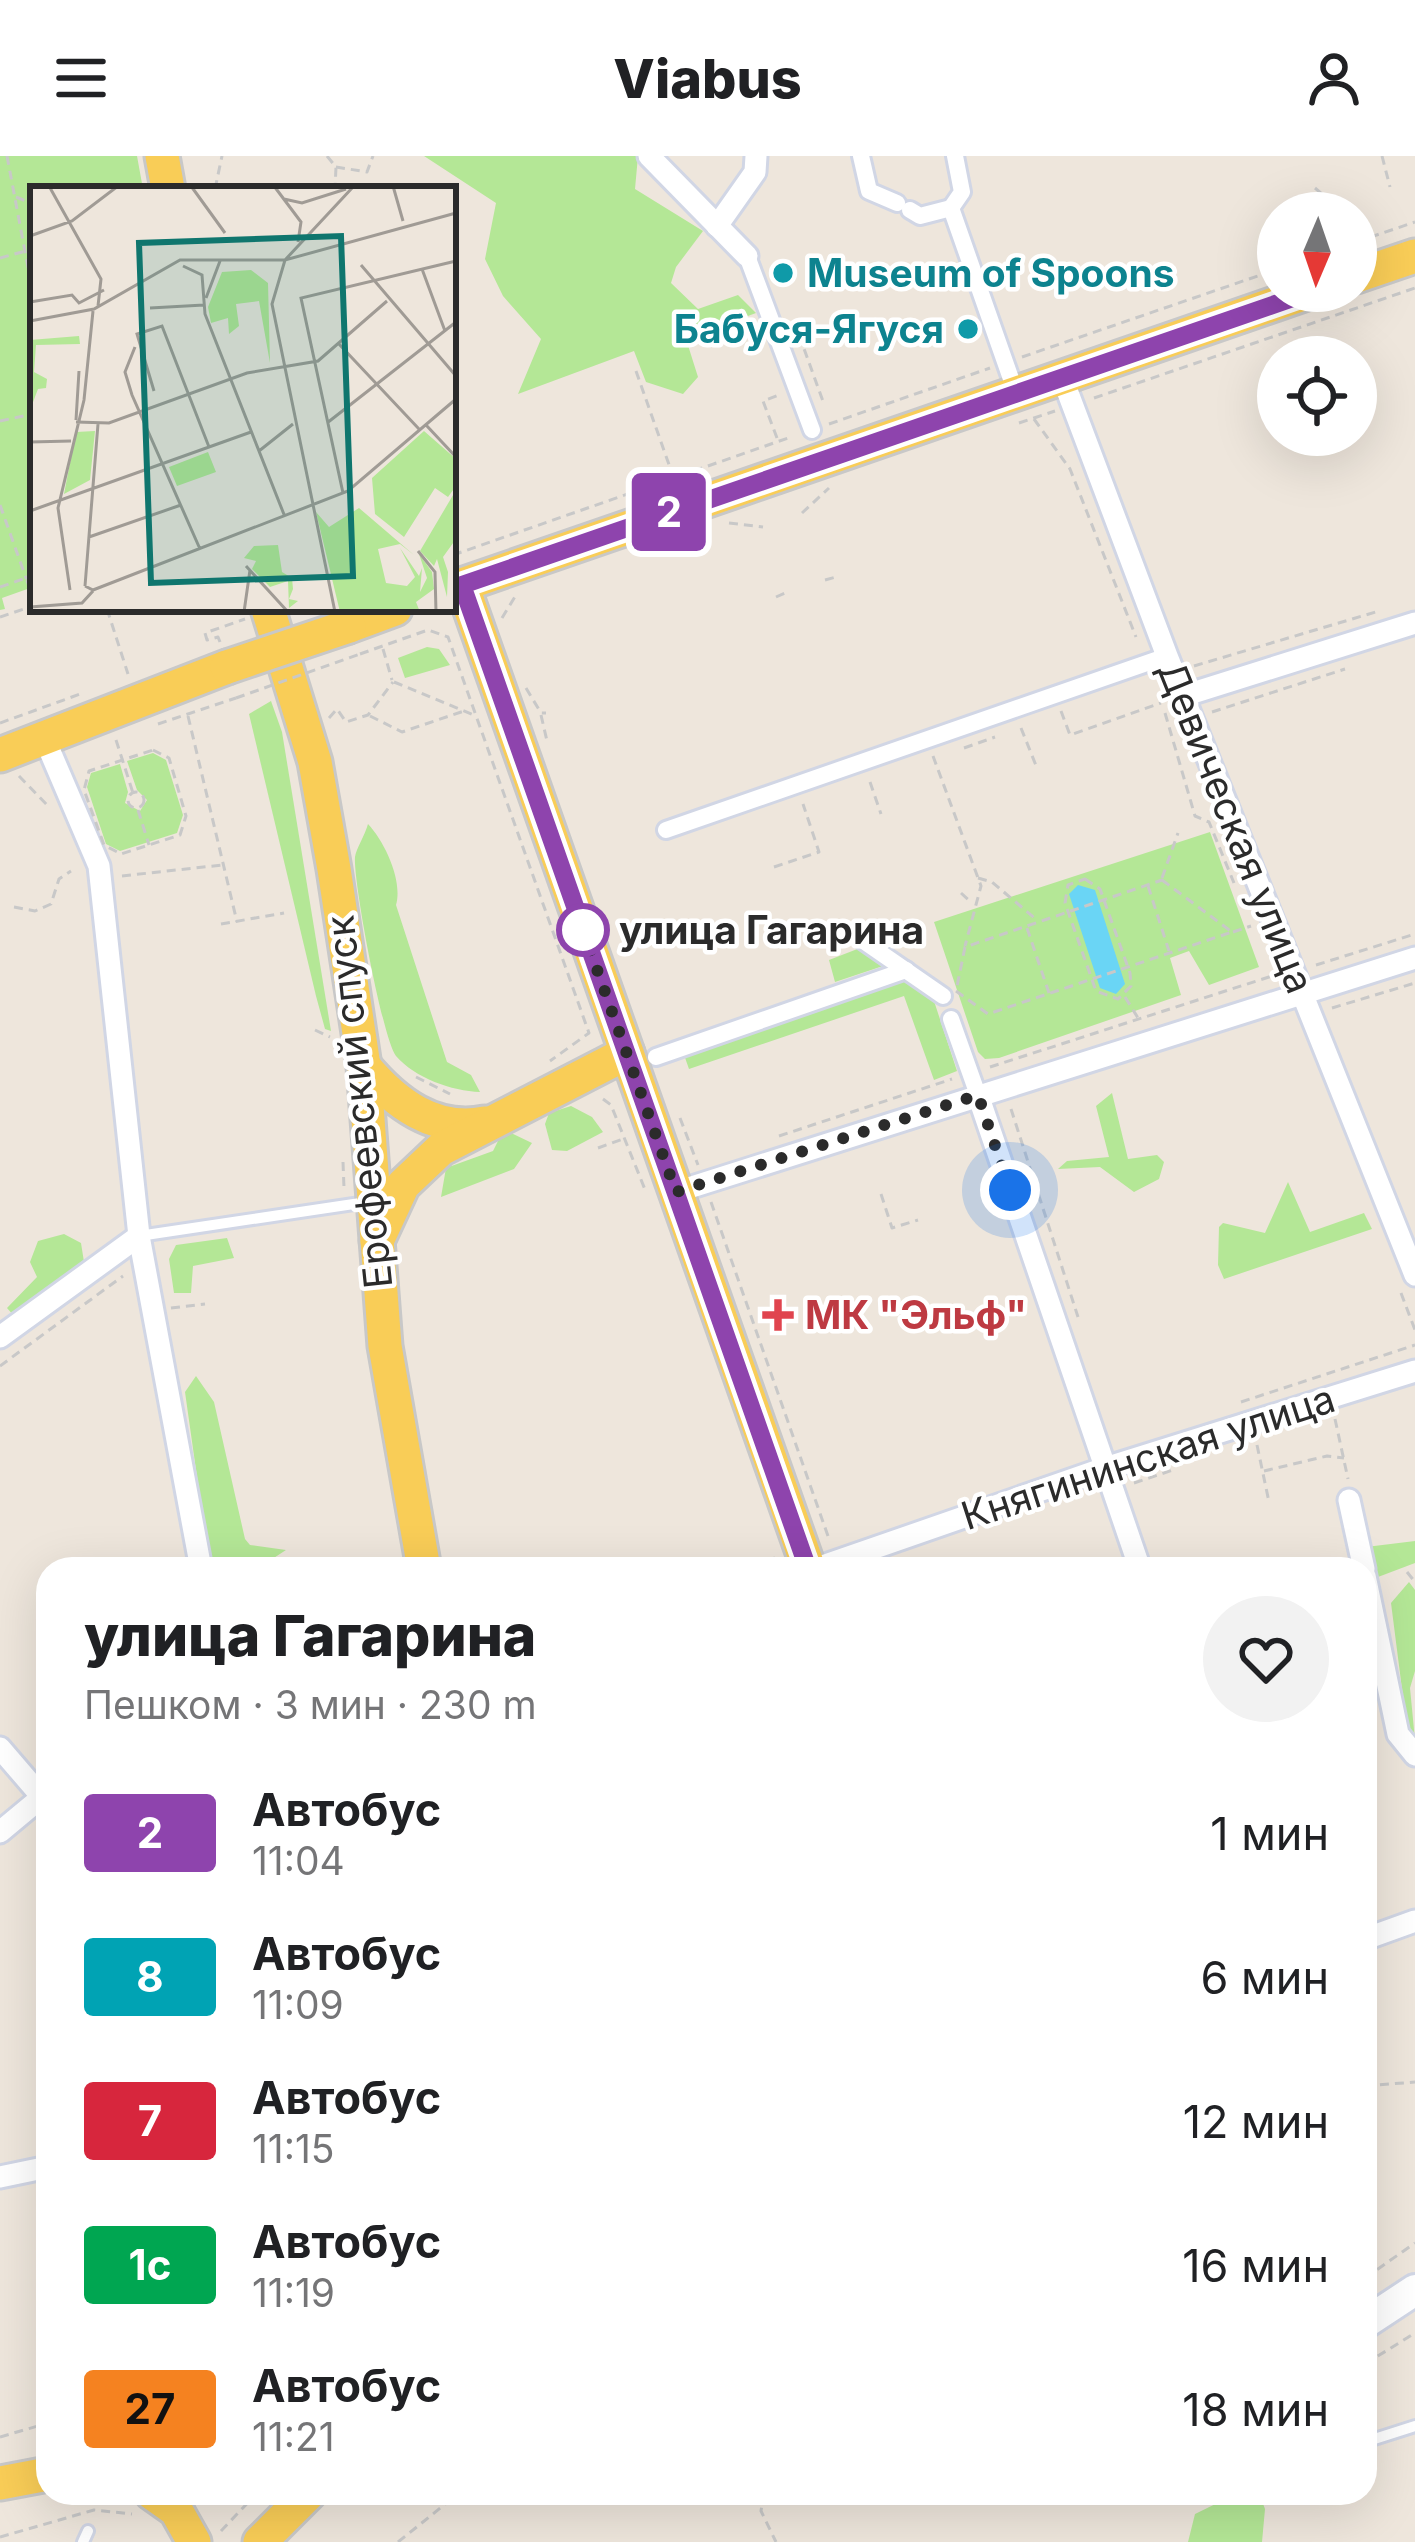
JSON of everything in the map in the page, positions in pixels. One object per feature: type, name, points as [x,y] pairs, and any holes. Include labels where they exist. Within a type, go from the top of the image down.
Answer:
[{"type":"main road","points":[[161,156],[167,186]]},
{"type":"main road","points":[[1377,258],[1406,234]]},
{"type":"main road","points":[[797,1557],[677,1192],[642,1055],[456,576],[1257,310]]},
{"type":"main road","points":[[7,764],[43,735],[227,667],[354,640],[391,612]]},
{"type":"main road","name":"Ерофеевский спуск","points":[[265,622],[315,762],[364,1066],[357,1203],[374,1248],[385,1346],[422,1557]]},
{"type":"main road","points":[[374,1248],[403,1185],[441,1149],[487,1122],[642,1055]]},
{"type":"main road","points":[[364,1066],[388,1094],[420,1114],[467,1126],[487,1122]]},
{"type":"main road","points":[[1377,2315],[1415,2290]]},
{"type":"main road","points":[[169,2505],[194,2542]]},
{"type":"main road","points":[[260,2542],[298,2505]]},
{"type":"main road","points":[[284,2542],[302,2505]]},
{"type":"street","points":[[649,156],[747,256],[812,430]]},
{"type":"street","points":[[717,226],[755,172],[756,156]]},
{"type":"street","points":[[861,156],[869,191],[920,216],[951,208],[962,192],[955,156]]},
{"type":"street","points":[[951,208],[1018,391]]},
{"type":"street","name":"Девическая улица","points":[[1062,377],[1167,656],[1415,1275]]},
{"type":"street","points":[[1183,696],[1415,622]]},
{"type":"street","points":[[666,830],[1167,656]]},
{"type":"street","points":[[43,735],[104,872],[139,1236],[199,1557]]},
{"type":"street","points":[[862,940],[943,996]]},
{"type":"street","points":[[677,1192],[974,1084],[1307,1004],[1415,958]]},
{"type":"street","points":[[642,1055],[906,970]]},
{"type":"street","points":[[951,1019],[1136,1557]]},
{"type":"street","points":[[0,1337],[139,1236]]},
{"type":"street","name":"Княгининская улица","points":[[825,1557],[1415,1371]]},
{"type":"street","points":[[1349,1500],[1361,1557]]},
{"type":"street","points":[[1377,1634],[1398,1733],[1415,1755]]},
{"type":"street","points":[[0,1748],[36,1786]]},
{"type":"street","points":[[0,1832],[36,1802]]},
{"type":"street","points":[[1377,1935],[1415,1921]]},
{"type":"street","points":[[0,2177],[36,2170]]},
{"type":"lane","points":[[139,1236],[357,1203]]},
{"type":"lane","points":[[1377,2438],[1415,2426]]},
{"type":"path","points":[[7,156],[30,278]]},
{"type":"path","points":[[216,186],[222,156]]},
{"type":"path","points":[[327,156],[336,167],[367,172],[373,156]]},
{"type":"path","points":[[1382,156],[1390,187]]},
{"type":"path","points":[[335,186],[336,167]]},
{"type":"path","points":[[1315,188],[1320,192]]},
{"type":"path","points":[[14,196],[30,203]]},
{"type":"path","points":[[1406,234],[1415,222]]},
{"type":"path","points":[[0,258],[30,250]]},
{"type":"path","points":[[456,576],[673,478],[778,441],[812,430],[1018,391],[1257,279]]},
{"type":"path","points":[[1088,400],[1415,288]]},
{"type":"path","points":[[794,321],[823,401]]},
{"type":"path","points":[[636,371],[673,478]]},
{"type":"path","points":[[778,441],[763,401],[797,387]]},
{"type":"path","points":[[1018,391],[1070,469],[1079,495],[1167,656],[1195,668],[1393,606]]},
{"type":"path","points":[[0,421],[30,416]]},
{"type":"path","points":[[802,513],[830,487]]},
{"type":"path","points":[[1071,498],[1079,495]]},
{"type":"path","points":[[0,505],[30,589]]},
{"type":"path","points":[[728,523],[763,527]]},
{"type":"path","points":[[0,587],[30,577]]},
{"type":"path","points":[[825,580],[836,577]]},
{"type":"path","points":[[776,597],[785,593]]},
{"type":"path","points":[[501,620],[516,595]]},
{"type":"path","points":[[0,617],[30,607]]},
{"type":"path","points":[[509,608],[520,613]]},
{"type":"path","points":[[108,612],[128,676],[120,680]]},
{"type":"path","points":[[227,667],[205,633],[265,622]]},
{"type":"path","points":[[237,922],[188,714],[227,667],[354,640],[382,647],[428,630],[448,637],[589,1033],[548,1062]]},
{"type":"path","points":[[382,647],[393,682]]},
{"type":"path","points":[[1212,711],[1347,668]]},
{"type":"path","points":[[393,682],[478,716]]},
{"type":"path","points":[[331,726],[337,709],[346,722],[368,716],[393,682]]},
{"type":"path","points":[[0,723],[99,687]]},
{"type":"path","points":[[534,693],[543,713],[547,749]]},
{"type":"path","points":[[1056,696],[1070,735],[1162,702],[1165,727],[1196,816],[1209,822],[1234,884]]},
{"type":"path","points":[[368,716],[402,732],[464,711]]},
{"type":"path","points":[[974,745],[1022,728],[1037,768]]},
{"type":"path","points":[[116,738],[133,793],[129,804],[137,808],[149,845]]},
{"type":"path","points":[[928,740],[981,886],[973,903],[956,992],[988,1014],[1251,926],[1258,943]]},
{"type":"path","points":[[153,750],[169,758],[186,816],[180,835],[149,845],[121,854],[104,845],[84,790],[89,771],[153,750]]},
{"type":"path","points":[[7,764],[56,815]]},
{"type":"path","points":[[869,780],[881,814]]},
{"type":"path","points":[[774,867],[819,852],[797,785]]},
{"type":"path","points":[[133,793],[143,798],[137,808]]},
{"type":"path","points":[[1162,880],[1178,833]]},
{"type":"path","points":[[104,872],[222,865]]},
{"type":"path","points":[[1073,869],[1076,880]]},
{"type":"path","points":[[14,907],[35,910],[51,904],[59,880],[70,871]]},
{"type":"path","points":[[978,878],[992,882],[1039,922]]},
{"type":"path","points":[[1076,880],[1096,884],[1131,986],[1124,996]]},
{"type":"path","points":[[1076,880],[1065,891],[1094,979],[1106,999],[1124,996],[1132,1001],[1138,1018]]},
{"type":"path","points":[[965,947],[1162,880]]},
{"type":"path","points":[[1162,880],[1232,932]]},
{"type":"path","points":[[1147,885],[1169,953]]},
{"type":"path","points":[[961,893],[973,903]]},
{"type":"path","points":[[221,924],[284,913]]},
{"type":"path","points":[[1026,927],[1050,993]]},
{"type":"path","points":[[1292,971],[1415,934]]},
{"type":"path","points":[[760,1142],[974,1084],[1138,1018],[1272,976],[1265,960]]},
{"type":"path","points":[[1307,1004],[1415,983]]},
{"type":"path","points":[[316,1030],[337,1040]]},
{"type":"path","points":[[413,1075],[460,1098]]},
{"type":"path","points":[[602,1098],[611,1105],[624,1138],[677,1192],[827,1534]]},
{"type":"path","points":[[1011,1108],[1082,1333]]},
{"type":"path","points":[[598,1148],[624,1138]]},
{"type":"path","points":[[342,1156],[357,1203]]},
{"type":"path","points":[[881,1194],[892,1228],[918,1220]]},
{"type":"path","points":[[0,1366],[125,1275]]},
{"type":"path","points":[[171,1326],[168,1309],[205,1304]]},
{"type":"path","points":[[1238,1403],[1415,1345]]},
{"type":"path","points":[[1334,1417],[1346,1459],[1349,1500]]},
{"type":"path","points":[[1256,1443],[1269,1502]]},
{"type":"path","points":[[1264,1472],[1328,1456],[1346,1459]]},
{"type":"path","points":[[1407,1572],[1415,1582]]},
{"type":"path","points":[[1377,2085],[1415,2082]]},
{"type":"path","points":[[1377,2270],[1415,2243]]},
{"type":"path","points":[[1377,2357],[1415,2333]]},
{"type":"path","points":[[0,2438],[36,2427]]},
{"type":"path","points":[[210,2542],[245,2505]]},
{"type":"path","points":[[398,2542],[444,2505]]},
{"type":"path","points":[[762,2505],[776,2542]]},
{"type":"green space","points":[[0,156],[137,156],[142,186],[30,186],[30,588],[2,598],[5,609],[0,610]]},
{"type":"green space","points":[[424,156],[638,156],[635,189],[703,231],[676,267],[671,283],[698,309],[738,295],[756,313],[686,339],[698,377],[683,394],[646,382],[634,351],[518,394],[541,339],[503,296],[485,259],[496,203]]},
{"type":"green space","points":[[427,647],[439,649],[450,665],[405,678],[398,658]]},
{"type":"green space","points":[[271,701],[282,732],[331,1031],[325,1029],[316,996],[249,714]]},
{"type":"green space","points":[[153,753],[166,760],[183,815],[177,833],[120,851],[106,844],[87,787],[91,773],[120,764],[128,792],[125,803],[140,811],[147,800],[137,790],[127,761]]},
{"type":"green space","points":[[368,824],[391,862],[396,905],[447,1062],[471,1075],[480,1092],[424,1077],[404,1064],[390,1044],[356,872],[356,854]]},
{"type":"green space","points":[[1210,832],[1259,967],[1209,985],[1189,951],[1170,958],[1181,995],[999,1058],[985,1059],[978,1052],[934,922]]},
{"type":"green space","points":[[860,948],[886,965],[835,982],[829,960]]},
{"type":"green space","points":[[903,977],[934,1001],[957,1071],[934,1080],[904,996],[689,1069],[683,1052]]},
{"type":"green space","points":[[1112,1093],[1128,1159],[1157,1155],[1164,1162],[1159,1179],[1134,1192],[1100,1167],[1058,1169],[1067,1161],[1109,1157],[1096,1106]]},
{"type":"green space","points":[[571,1106],[592,1117],[603,1132],[567,1151],[552,1150],[545,1124],[549,1113]]},
{"type":"green space","points":[[509,1132],[532,1143],[514,1169],[441,1197],[446,1168],[493,1151],[501,1135]]},
{"type":"green space","points":[[1288,1182],[1310,1232],[1364,1213],[1372,1229],[1224,1279],[1218,1265],[1219,1227],[1223,1223],[1265,1233]]},
{"type":"green space","points":[[64,1234],[81,1243],[84,1262],[15,1317],[7,1308],[37,1277],[30,1262],[38,1241]]},
{"type":"green space","points":[[227,1238],[234,1258],[193,1266],[191,1293],[174,1293],[169,1259],[176,1245]]},
{"type":"green space","points":[[196,1376],[214,1402],[245,1539],[250,1545],[286,1550],[275,1557],[208,1557],[185,1392]]},
{"type":"green space","points":[[1415,1541],[1415,1563],[1378,1577],[1377,1557],[1370,1557],[1366,1547]]},
{"type":"green space","points":[[1409,1582],[1415,1590],[1415,1671],[1410,1688],[1415,1740],[1407,1728],[1391,1603]]},
{"type":"green space","points":[[1213,2505],[1264,2505],[1262,2542],[1188,2542],[1195,2514]]},
{"type":"water","points":[[1078,885],[1095,890],[1125,984],[1116,994],[1100,988],[1069,894]]},
{"type":"bus line","name":"2","points":[[804,1557],[462,585],[1257,310]]},
{"type":"place","name":"Museum of Spoons","points":[[783,273]]},
{"type":"place","name":"Бабуся-Ягуся","points":[[968,329]]},
{"type":"place","name":"улица Гагарина","points":[[583,930]]},
{"type":"place","name":"МК \"Эльф\"","points":[[778,1315]]},
{"type":"route","points":[[583,930],[676,1192],[978,1095],[1010,1190]]}]
